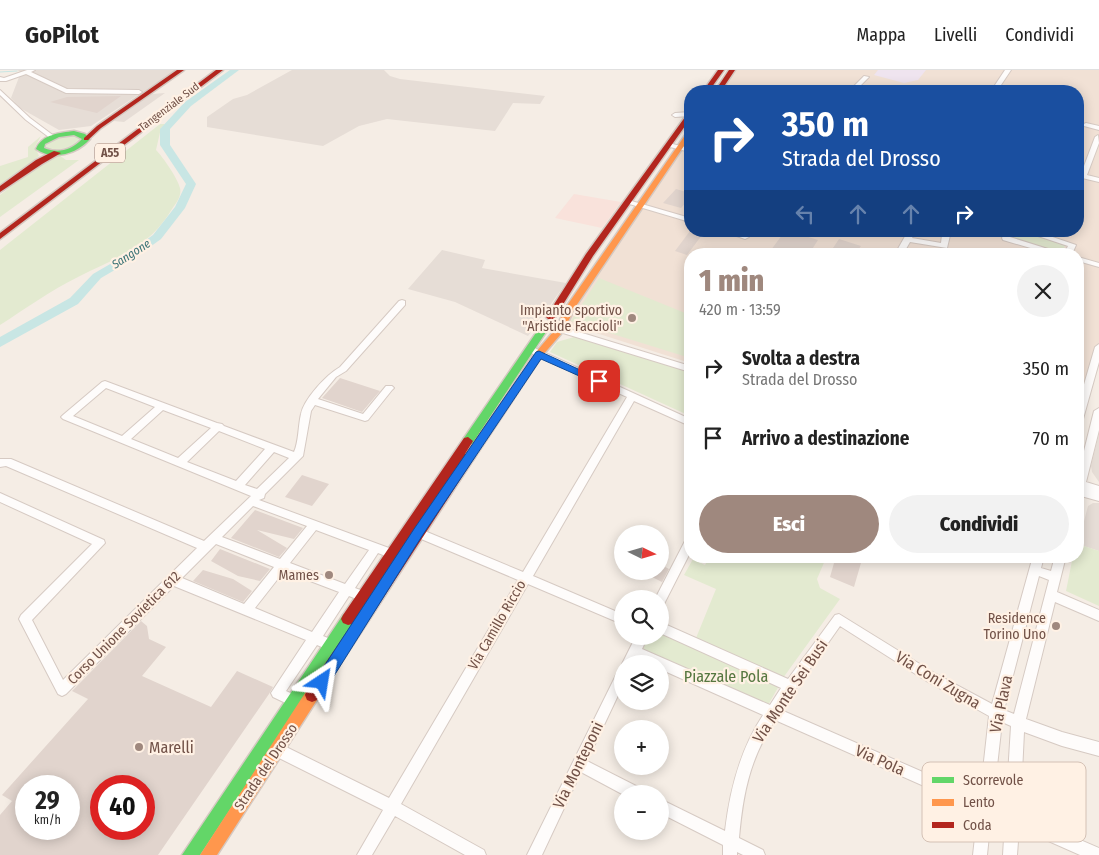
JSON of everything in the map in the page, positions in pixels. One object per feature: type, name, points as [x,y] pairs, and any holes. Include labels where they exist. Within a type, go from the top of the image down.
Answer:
[{"type":"main road","points":[[0,190],[41,156],[61,153],[76,148],[99,127],[182,70]]},
{"type":"main road","name":"Tangenziale Sud","points":[[0,226],[210,70]]},
{"type":"main road","name":"Tangenziale Sud","points":[[0,236],[220,70]]},
{"type":"main road","points":[[718,85],[724,73]]},
{"type":"main road","points":[[564,327],[551,317],[608,230],[684,123]]},
{"type":"main road","points":[[41,156],[42,142],[52,137],[99,127]]},
{"type":"main road","points":[[74,133],[83,135],[86,139]]},
{"type":"main road","name":"Strada del Drosso","points":[[208,855],[272,747],[413,531],[535,351],[564,327],[569,309],[640,205],[684,150]]},
{"type":"main road","points":[[0,246],[57,199],[85,172]]},
{"type":"main road","name":"Strada del Drosso","points":[[535,351],[542,329],[542,322],[551,317]]},
{"type":"main road","points":[[542,329],[564,327]]},
{"type":"main road","name":"Strada del Drosso","points":[[190,855],[272,747],[294,700],[393,554],[413,531]]},
{"type":"street","points":[[998,85],[1008,70]]},
{"type":"street","points":[[0,86],[4,84],[2,80],[29,71],[66,92],[140,92]]},
{"type":"street","points":[[858,85],[866,77]]},
{"type":"street","points":[[0,92],[28,119],[52,137]]},
{"type":"street","points":[[1086,125],[1099,128]]},
{"type":"street","points":[[1084,168],[1098,138]]},
{"type":"street","points":[[668,145],[684,149]]},
{"type":"street","points":[[1084,177],[1099,180]]},
{"type":"street","points":[[628,202],[684,218]]},
{"type":"street","points":[[608,230],[622,233]]},
{"type":"street","points":[[1006,237],[1040,248]]},
{"type":"street","points":[[1046,237],[1072,245],[1071,248]]},
{"type":"street","points":[[902,248],[907,239],[937,248]]},
{"type":"street","points":[[1084,261],[1099,265]]},
{"type":"street","name":"Corso Unione Sovietica 612","points":[[0,497],[100,543],[25,619],[62,690],[300,453],[306,411],[313,398],[343,369],[402,303]]},
{"type":"street","points":[[564,327],[684,360]]},
{"type":"street","points":[[564,327],[684,367]]},
{"type":"street","points":[[1084,398],[1099,347]]},
{"type":"street","points":[[535,351],[684,420]]},
{"type":"street","points":[[296,456],[105,384],[66,417],[238,486],[314,525],[393,554]]},
{"type":"street","points":[[313,401],[366,418],[389,388]]},
{"type":"street","name":"Via Camillo Riccio","points":[[364,855],[632,396]]},
{"type":"street","points":[[124,440],[162,406]]},
{"type":"street","points":[[1084,467],[1099,411]]},
{"type":"street","points":[[180,462],[219,426]]},
{"type":"street","points":[[238,486],[273,447]]},
{"type":"street","points":[[0,463],[7,462],[206,547]]},
{"type":"street","points":[[1084,489],[1099,490]]},
{"type":"street","points":[[1084,491],[1099,497]]},
{"type":"street","points":[[247,609],[314,525]]},
{"type":"street","points":[[413,531],[614,616]]},
{"type":"street","points":[[215,539],[364,596]]},
{"type":"street","points":[[294,700],[276,693],[376,548]]},
{"type":"street","points":[[665,590],[684,554]]},
{"type":"street","name":"Via Plava","points":[[990,762],[996,714],[1037,563]]},
{"type":"street","name":"Via Plava","points":[[1016,762],[1018,725],[1059,563]]},
{"type":"street","points":[[1035,570],[1056,578]]},
{"type":"street","points":[[173,580],[331,645]]},
{"type":"street","points":[[1051,596],[1099,616]]},
{"type":"street","name":"Via Coni Zugna","points":[[839,618],[946,688],[996,714],[1018,725],[1099,749]]},
{"type":"street","name":"Via Monte Sei Busi","points":[[731,848],[743,770],[755,740],[790,686],[839,618]]},
{"type":"street","points":[[669,631],[790,686]]},
{"type":"street","points":[[669,673],[774,713]]},
{"type":"street","name":"Via Monteponi","points":[[534,855],[614,692]]},
{"type":"street","name":"Via Pola","points":[[774,713],[922,779]]},
{"type":"street","points":[[272,747],[392,807],[479,855]]},
{"type":"street","points":[[579,764],[620,785]]},
{"type":"street","points":[[669,811],[731,848],[758,855]]},
{"type":"street","name":"Via Plava","points":[[980,855],[981,842]]},
{"type":"street","name":"Via Plava","points":[[1010,855],[1011,842]]},
{"type":"street","name":"Via Pola","points":[[1067,842],[1097,855]]},
{"type":"shaded area","points":[[17,70],[176,70],[91,126],[59,130],[20,108],[11,98],[21,72]]},
{"type":"shaded area","points":[[292,70],[384,70],[390,76],[400,79],[545,96],[540,104],[513,103],[495,131],[387,119],[359,126],[323,146],[207,127],[207,117],[233,99],[247,95]]},
{"type":"shaded area","points":[[732,70],[1099,70],[1099,347],[1084,398],[1084,248],[684,248],[684,361],[568,324],[566,321],[684,141],[684,237],[1084,237],[1084,85],[722,85]]},
{"type":"shaded area","points":[[878,70],[926,70],[918,80],[904,83],[874,75]]},
{"type":"shaded area","points":[[165,93],[124,122],[114,121],[152,94]]},
{"type":"shaded area","points":[[574,194],[621,202],[602,228],[555,218]]},
{"type":"shaded area","points":[[442,250],[485,260],[482,268],[566,283],[528,336],[455,302],[408,289]]},
{"type":"shaded area","points":[[1099,433],[1099,482],[1092,472],[1091,466]]},
{"type":"shaded area","points":[[1093,503],[1099,503],[1099,551],[1084,546],[1084,521],[1088,506]]},
{"type":"green space","points":[[160,124],[165,124],[161,128],[156,150],[179,184],[180,191],[177,202],[163,223],[153,234],[131,250],[58,288],[0,325],[0,250]]},
{"type":"green space","points":[[71,134],[82,138],[79,144],[58,150],[44,148],[48,140]]},
{"type":"green space","points":[[41,136],[35,147],[39,156],[0,186],[0,166],[28,157],[28,147]]},
{"type":"green space","points":[[59,155],[66,160],[79,160],[0,217],[0,195],[43,162]]},
{"type":"green space","points":[[1010,237],[1042,237],[1066,244],[1064,248],[1048,248]]},
{"type":"green space","name":"Impianto sportivo \"Aristide Faccioli\"","points":[[599,278],[684,313],[684,356],[571,321]]},
{"type":"green space","points":[[574,337],[684,370],[684,413],[550,352],[557,342]]},
{"type":"green space","points":[[1084,546],[1099,551],[1099,606],[1066,591],[1072,563],[1084,563]]},
{"type":"green space","points":[[691,563],[705,565],[706,563],[824,563],[817,579],[820,588],[840,599],[783,678],[696,638],[716,589],[684,575]]},
{"type":"green space","name":"Piazzale Pola","points":[[669,635],[780,684],[767,707],[669,665],[669,655],[646,655],[641,653],[645,645],[669,645]]},
{"type":"building","points":[[121,96],[97,113],[50,102],[67,97]]},
{"type":"building","points":[[676,189],[684,191],[684,205],[681,208],[663,203]]},
{"type":"building","points":[[686,237],[700,237],[692,248],[684,248],[684,254],[675,251]]},
{"type":"building","points":[[781,237],[808,237],[818,240],[813,248],[772,248]]},
{"type":"building","points":[[839,239],[861,246],[860,248],[833,248]]},
{"type":"building","points":[[340,378],[380,391],[362,412],[322,398]]},
{"type":"building","points":[[302,475],[329,484],[312,506],[285,497]]},
{"type":"building","points":[[255,510],[303,528],[294,539],[257,530],[287,548],[279,557],[231,538]]},
{"type":"building","points":[[220,549],[270,569],[260,581],[238,576],[211,561]]},
{"type":"building","points":[[834,563],[861,563],[854,587],[830,577]]},
{"type":"building","points":[[203,570],[233,579],[252,591],[243,602],[193,581]]},
{"type":"building","name":"Marelli","points":[[141,621],[147,626],[149,639],[166,647],[142,676],[211,707],[237,671],[273,687],[158,855],[0,855],[0,815],[12,801],[2,795],[15,780],[15,840],[80,840],[80,775],[20,775],[88,699],[72,691]]},
{"type":"waterway","name":"Sangone","points":[[0,343],[74,301],[97,276],[128,258],[157,237],[180,208],[191,184],[165,145],[165,129],[188,104],[235,70]]},
{"type":"waterway","points":[[0,72],[17,71]]},
{"type":"traffic: fast","points":[[74,133],[83,135],[86,139],[77,148],[59,153],[40,149],[42,143],[57,135],[74,133]]},
{"type":"traffic: fast","points":[[468,441],[543,329]]},
{"type":"traffic: fast","points":[[190,855],[348,619]]},
{"type":"traffic: slow","points":[[565,320],[569,309],[684,141]]},
{"type":"traffic: slow","points":[[469,457],[539,354],[556,334]]},
{"type":"traffic: slow","points":[[208,855],[312,695]]},
{"type":"traffic: jam","points":[[86,139],[99,127],[181,70]]},
{"type":"traffic: jam","points":[[0,237],[220,70]]},
{"type":"traffic: jam","points":[[710,85],[721,70]]},
{"type":"traffic: jam","points":[[722,85],[732,70]]},
{"type":"traffic: jam","points":[[551,317],[589,256],[684,122]]},
{"type":"traffic: jam","points":[[0,190],[39,162],[57,153]]},
{"type":"traffic: jam","points":[[348,619],[468,441]]},
{"type":"traffic: jam","points":[[312,695],[469,457]]},
{"type":"place","name":"Impianto sportivo \"Aristide Faccioli\"","points":[[632,318]]},
{"type":"place","name":"Mames","points":[[329,575]]},
{"type":"place","name":"Residence Torino Uno","points":[[1056,626]]},
{"type":"place","name":"Marelli","points":[[139,747]]},
{"type":"route","points":[[322,682],[418,532],[539,354],[599,381]]}]
